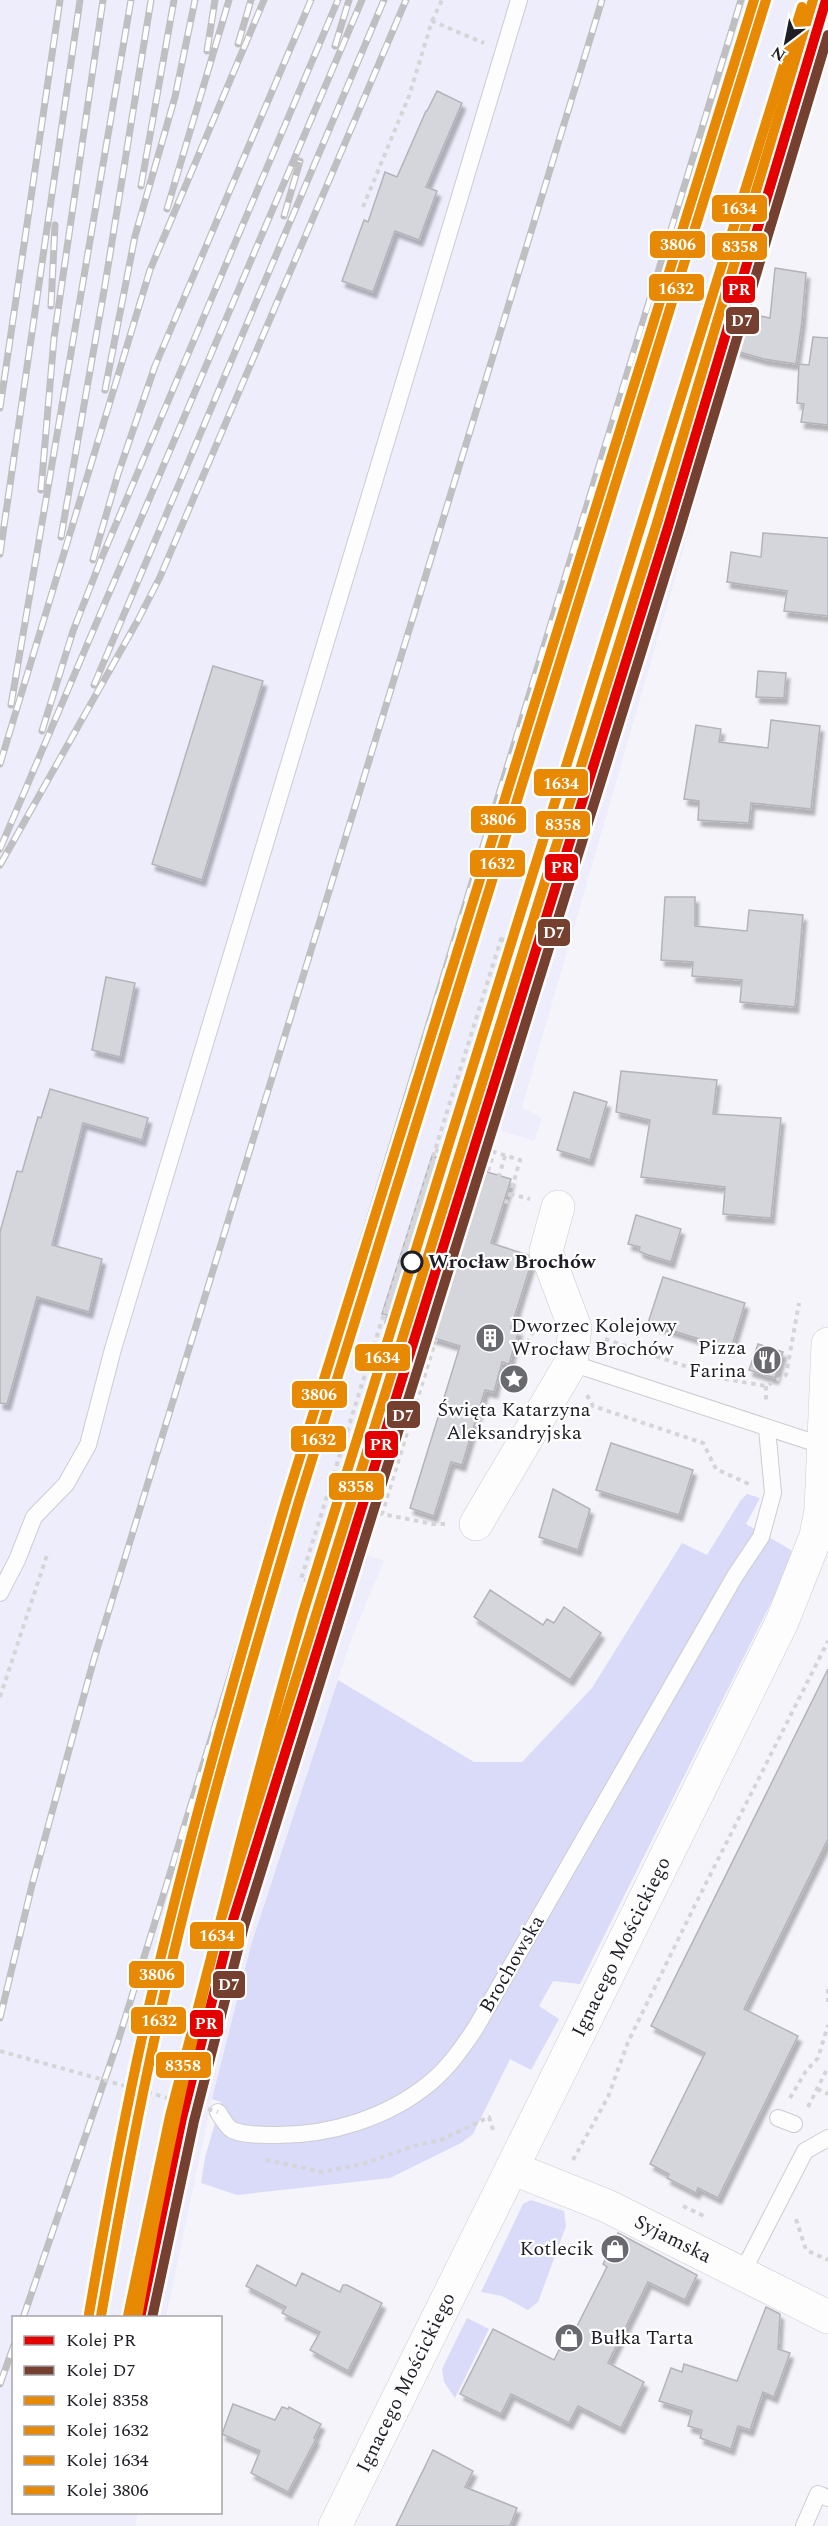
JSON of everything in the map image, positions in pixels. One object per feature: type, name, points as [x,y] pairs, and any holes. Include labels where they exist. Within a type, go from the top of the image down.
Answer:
[{"type":"street","points":[[476,1524],[571,1363],[575,1328],[546,1251],[558,1207]]},
{"type":"street","name":"Ignacego Mościckiego","points":[[335,2526],[782,1622],[816,1536],[821,1510],[826,1445],[828,1344]]},
{"type":"street","name":"Syjamska","points":[[517,2158],[561,2189],[607,2206],[828,2317]]},
{"type":"lane","points":[[0,1593],[17,1560],[34,1517],[66,1484],[88,1445],[113,1349],[519,0]]},
{"type":"lane","points":[[571,1363],[767,1429],[826,1445]]},
{"type":"lane","name":"Brochowska","points":[[218,2112],[231,2129],[255,2135],[293,2135],[345,2127],[398,2106],[432,2082],[455,2057],[475,2029],[735,1576],[761,1538],[773,1493],[767,1429]]},
{"type":"lane","points":[[778,2118],[794,2124]]},
{"type":"lane","points":[[741,2275],[805,2151],[828,2138]]},
{"type":"lane","points":[[804,2526],[818,2494],[828,2498]]},
{"type":"path","points":[[363,207],[409,96],[432,21],[442,0]]},
{"type":"path","points":[[432,21],[504,51]]},
{"type":"path","points":[[501,939],[524,946],[458,1158],[324,1586],[301,1579],[501,939]]},
{"type":"path","points":[[435,1150],[458,1158]]},
{"type":"path","points":[[476,1524],[433,1524],[382,1514],[441,1322],[481,1193],[494,1152],[520,1160],[508,1202],[481,1193]]},
{"type":"path","points":[[441,1170],[446,1154]]},
{"type":"path","points":[[496,1186],[505,1156]]},
{"type":"path","points":[[420,1239],[433,1199]]},
{"type":"path","points":[[408,1235],[432,1243]]},
{"type":"path","points":[[601,1329],[604,1339],[720,1378],[766,1386],[786,1375],[799,1304]]},
{"type":"path","points":[[524,1350],[544,1310]]},
{"type":"path","points":[[441,1322],[466,1330]]},
{"type":"path","points":[[514,1347],[533,1352]]},
{"type":"path","points":[[571,1363],[593,1406],[703,1443],[716,1469],[773,1493]]},
{"type":"path","points":[[0,1697],[50,1547]]},
{"type":"path","points":[[561,2189],[573,2161],[608,2097],[628,2042],[828,1641]]},
{"type":"path","points":[[828,1989],[828,2002]]},
{"type":"path","points":[[787,2103],[806,2071],[818,2058],[828,2025]]},
{"type":"path","points":[[0,2051],[218,2112]]},
{"type":"path","points":[[794,2124],[800,2127],[828,2067]]},
{"type":"path","points":[[817,2089],[828,2094]]},
{"type":"path","points":[[255,2135],[256,2152],[262,2159],[322,2172],[363,2164],[413,2146],[441,2140],[489,2117],[495,2135],[517,2158]]},
{"type":"path","points":[[792,2209],[806,2250],[828,2260]]},
{"type":"shaded area","points":[[0,0],[828,0],[828,29],[676,575],[522,1107],[542,1118],[534,1141],[495,1129],[363,1554],[384,1561],[350,1642],[251,1945],[211,2104],[166,2316],[12,2316],[12,2514],[137,2514],[136,2526],[0,2526]]},
{"type":"shaded area","points":[[747,1494],[760,1498],[746,1524],[791,1550],[793,1559],[580,1984],[553,1981],[539,2006],[559,2019],[531,2070],[510,2059],[473,2134],[461,2143],[390,2178],[237,2195],[201,2183],[205,2158],[221,2102],[212,2099],[251,1945],[338,1680],[474,1762],[522,1762],[592,1688],[682,1543],[707,1555]]},
{"type":"shaded area","points":[[531,2200],[564,2211],[566,2226],[538,2302],[528,2310],[502,2296],[481,2292],[523,2204]]},
{"type":"shaded area","points":[[467,2318],[489,2329],[455,2398],[444,2382],[442,2369]]},
{"type":"building","points":[[437,91],[462,103],[426,187],[437,191],[419,240],[395,231],[373,292],[342,281],[364,220],[368,222],[385,172],[397,177]]},
{"type":"building","points":[[775,268],[806,273],[796,364],[764,359],[736,351],[743,326],[757,330],[760,316],[770,318]]},
{"type":"building","points":[[813,337],[828,338],[828,425],[801,422],[804,404],[797,403],[799,364],[809,365]]},
{"type":"building","points":[[763,533],[828,538],[828,616],[784,611],[787,591],[727,582],[731,552],[761,557]]},
{"type":"building","points":[[213,666],[263,681],[202,880],[152,864]]},
{"type":"building","points":[[758,671],[786,673],[784,698],[756,697]]},
{"type":"building","points":[[771,720],[820,726],[811,809],[751,803],[749,823],[698,820],[699,801],[684,799],[696,725],[721,729],[719,742],[768,748]]},
{"type":"building","points":[[665,897],[695,897],[695,926],[747,931],[749,910],[803,915],[795,1007],[740,1002],[742,980],[692,976],[693,962],[661,960]]},
{"type":"building","points":[[106,977],[135,983],[120,1057],[92,1050]]},
{"type":"building","points":[[621,1071],[717,1080],[713,1114],[781,1118],[771,1218],[723,1214],[725,1187],[641,1177],[650,1120],[616,1112]]},
{"type":"building","points":[[50,1089],[148,1118],[142,1140],[83,1123],[52,1245],[102,1259],[89,1312],[37,1297],[7,1404],[0,1403],[0,1232],[17,1171],[22,1172],[38,1117],[41,1118]]},
{"type":"building","points":[[574,1092],[607,1102],[590,1160],[557,1150]]},
{"type":"building","points":[[432,1156],[511,1179],[491,1243],[528,1255],[531,1264],[511,1328],[519,1330],[509,1364],[502,1362],[494,1392],[485,1390],[462,1465],[451,1462],[434,1516],[410,1508],[460,1346],[385,1323],[388,1315],[382,1314]]},
{"type":"building","points":[[636,1215],[681,1229],[671,1262],[645,1254],[639,1251],[640,1247],[628,1244]]},
{"type":"building","points":[[663,1277],[745,1303],[731,1349],[648,1323]]},
{"type":"building","points":[[758,1344],[783,1352],[775,1378],[749,1370]]},
{"type":"building","points":[[611,1443],[693,1470],[679,1515],[596,1490]]},
{"type":"building","points":[[553,1489],[590,1509],[578,1550],[539,1537]]},
{"type":"building","points":[[490,1590],[543,1625],[547,1619],[554,1623],[564,1607],[601,1633],[570,1680],[474,1617]]},
{"type":"building","points":[[828,1669],[828,1839],[744,2009],[798,2036],[718,2198],[698,2188],[696,2193],[667,2178],[669,2174],[650,2164],[705,2053],[651,2026]]},
{"type":"building","points":[[618,2233],[697,2275],[685,2300],[648,2282],[608,2363],[644,2382],[621,2428],[578,2406],[569,2423],[511,2394],[501,2414],[460,2394],[493,2329],[554,2360],[567,2334],[572,2336],[607,2267],[603,2264]]},
{"type":"building","points":[[257,2265],[296,2286],[302,2273],[340,2292],[343,2285],[347,2285],[382,2303],[348,2371],[310,2350],[320,2332],[282,2313],[286,2307],[246,2286]]},
{"type":"building","points":[[766,2307],[780,2314],[778,2349],[790,2353],[774,2397],[763,2392],[750,2430],[738,2426],[731,2449],[700,2438],[702,2430],[688,2426],[692,2411],[659,2401],[671,2368],[682,2372],[684,2364],[737,2381]]},
{"type":"building","points":[[233,2404],[275,2420],[282,2407],[288,2409],[289,2407],[321,2424],[314,2438],[316,2439],[288,2492],[251,2473],[260,2451],[222,2434]]},
{"type":"building","points":[[433,2450],[473,2471],[465,2487],[517,2508],[510,2526],[396,2526]]},
{"type":"railway","points":[[0,408],[60,0]]},
{"type":"railway","points":[[0,554],[80,0]]},
{"type":"railway","points":[[41,490],[54,338],[103,0]]},
{"type":"railway","points":[[11,705],[131,0]]},
{"type":"railway","points":[[61,537],[151,0]]},
{"type":"railway","points":[[141,186],[174,0]]},
{"type":"railway","points":[[105,390],[135,236],[175,97],[195,0]]},
{"type":"railway","points":[[207,51],[215,0]]},
{"type":"railway","points":[[167,209],[229,0]]},
{"type":"railway","points":[[238,44],[251,0]]},
{"type":"railway","points":[[0,764],[150,270],[264,0]]},
{"type":"railway","points":[[93,560],[118,474],[155,366],[311,0]]},
{"type":"railway","points":[[42,731],[73,631],[102,557],[338,0]]},
{"type":"railway","points":[[335,46],[349,0]]},
{"type":"railway","points":[[0,849],[362,0]]},
{"type":"railway","points":[[94,685],[384,0]]},
{"type":"railway","points":[[0,865],[160,577],[406,0]]},
{"type":"railway","points":[[0,2018],[32,1885],[94,1659],[602,0]]},
{"type":"railway","points":[[24,2316],[118,2041],[168,1880],[741,0]]},
{"type":"railway","points":[[284,216],[300,161]]},
{"type":"railway","points":[[51,306],[55,225]]},
{"type":"railway","points":[[0,2384],[12,2351]]},
{"type":"rail line","name":"3806","points":[[89,2314],[117,2157],[150,2002],[198,1812],[250,1623],[754,0]]},
{"type":"rail line","name":"1632","points":[[101,2316],[129,2162],[161,2009],[208,1817],[243,1690],[299,1501],[766,0]]},
{"type":"rail line","name":"8358","points":[[128,2316],[170,2116],[221,1919],[657,523],[813,0]]},
{"type":"rail line","name":"PR","points":[[140,2316],[182,2118],[232,1923],[668,527],[826,0]]},
{"type":"rail line","name":"1634","points":[[137,2316],[171,2140],[210,1963],[278,1700],[303,1613],[802,7]]},
{"type":"rail line","name":"D7","points":[[152,2316],[194,2121],[244,1926],[679,531],[828,35]]},
{"type":"place","name":"Wrocław Brochów","points":[[412,1262]]},
{"type":"place","name":"Dworzec Kolejowy Wrocław Brochów","points":[[490,1338]]},
{"type":"place","name":"Pizza Farina","points":[[767,1360]]},
{"type":"place","name":"Święta Katarzyna Aleksandryjska","points":[[514,1379]]},
{"type":"place","name":"Kotlecik","points":[[615,2249]]},
{"type":"place","name":"Bułka Tarta","points":[[569,2338]]}]
